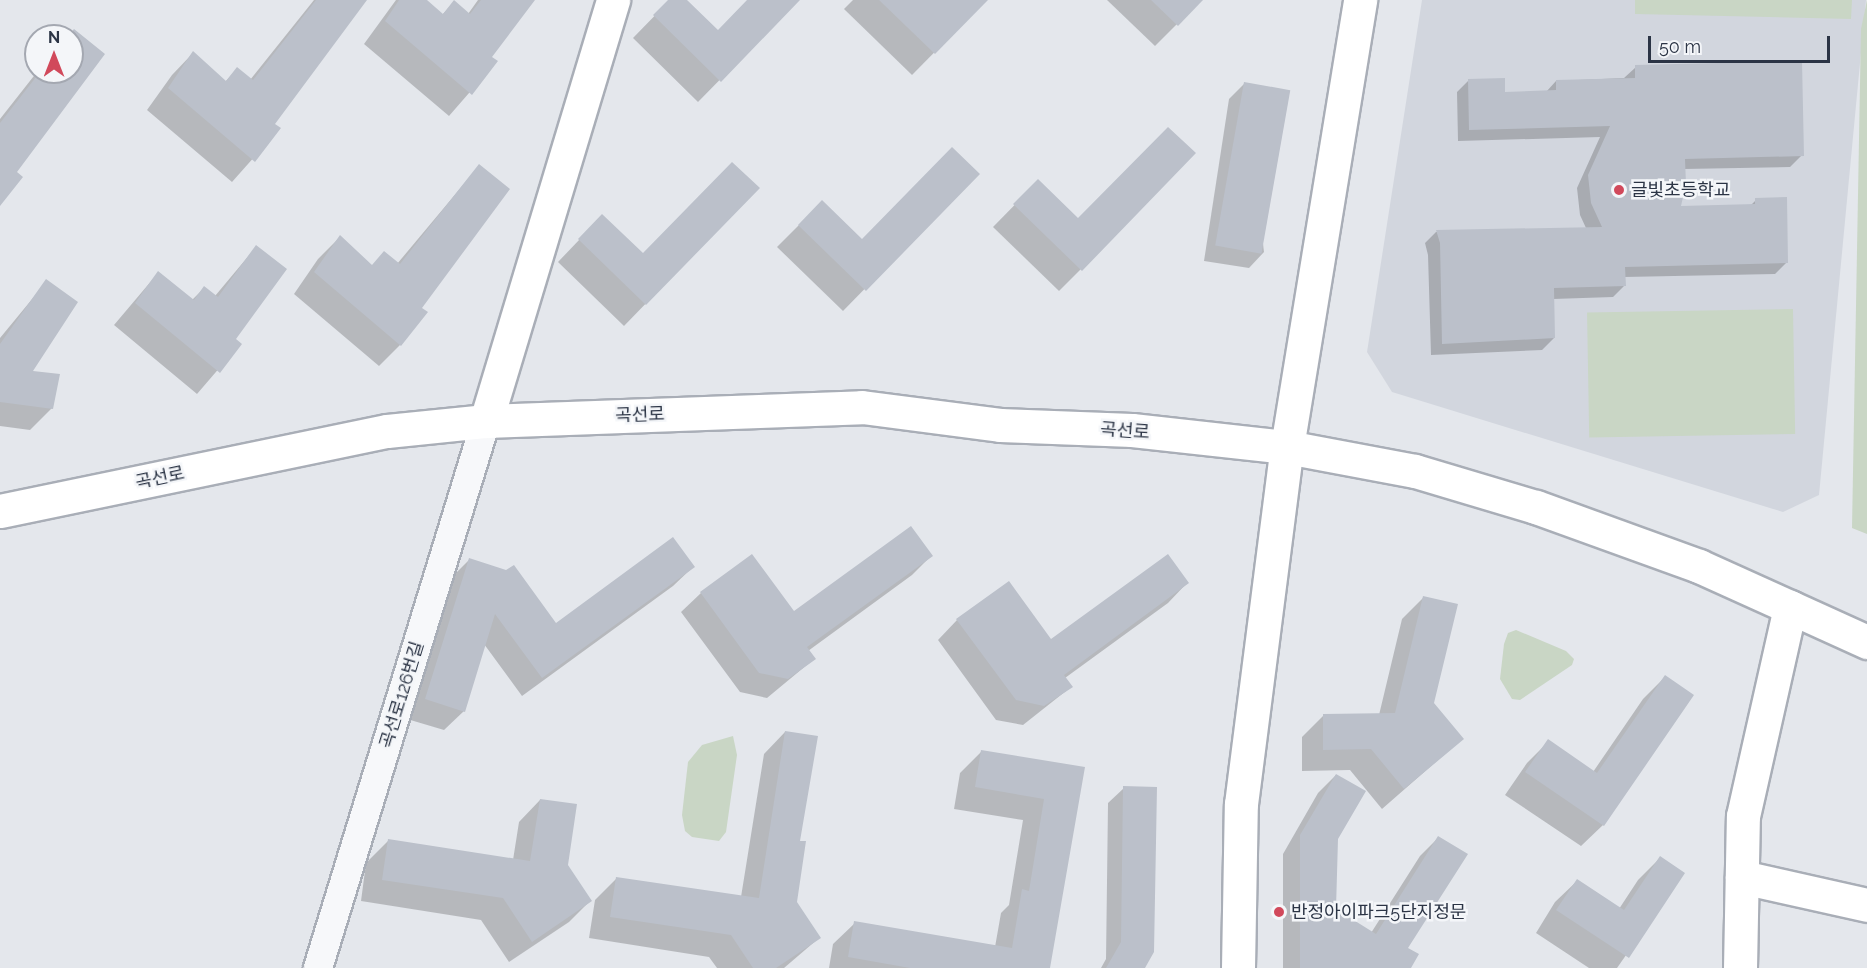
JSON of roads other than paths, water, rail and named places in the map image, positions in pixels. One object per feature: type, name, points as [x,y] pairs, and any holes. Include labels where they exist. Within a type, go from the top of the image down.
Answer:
[{"type":"street","points":[[486,421],[613,0]]},
{"type":"street","points":[[1238,968],[1241,804],[1287,447],[1360,0]]},
{"type":"street","name":"곡선로","points":[[0,511],[387,431],[486,421],[862,407],[1000,425],[1132,430],[1287,447],[1415,471],[1536,507],[1699,566],[1867,642]]},
{"type":"street","name":"곡선로126번길","points":[[318,968],[486,421]]},
{"type":"street","points":[[1740,968],[1743,816],[1790,607]]},
{"type":"street","points":[[1742,877],[1867,905]]},
{"type":"place","name":"글빛초등학교","points":[[1619,190]]},
{"type":"place","name":"반정아이파크5단지정문","points":[[1279,912]]}]
